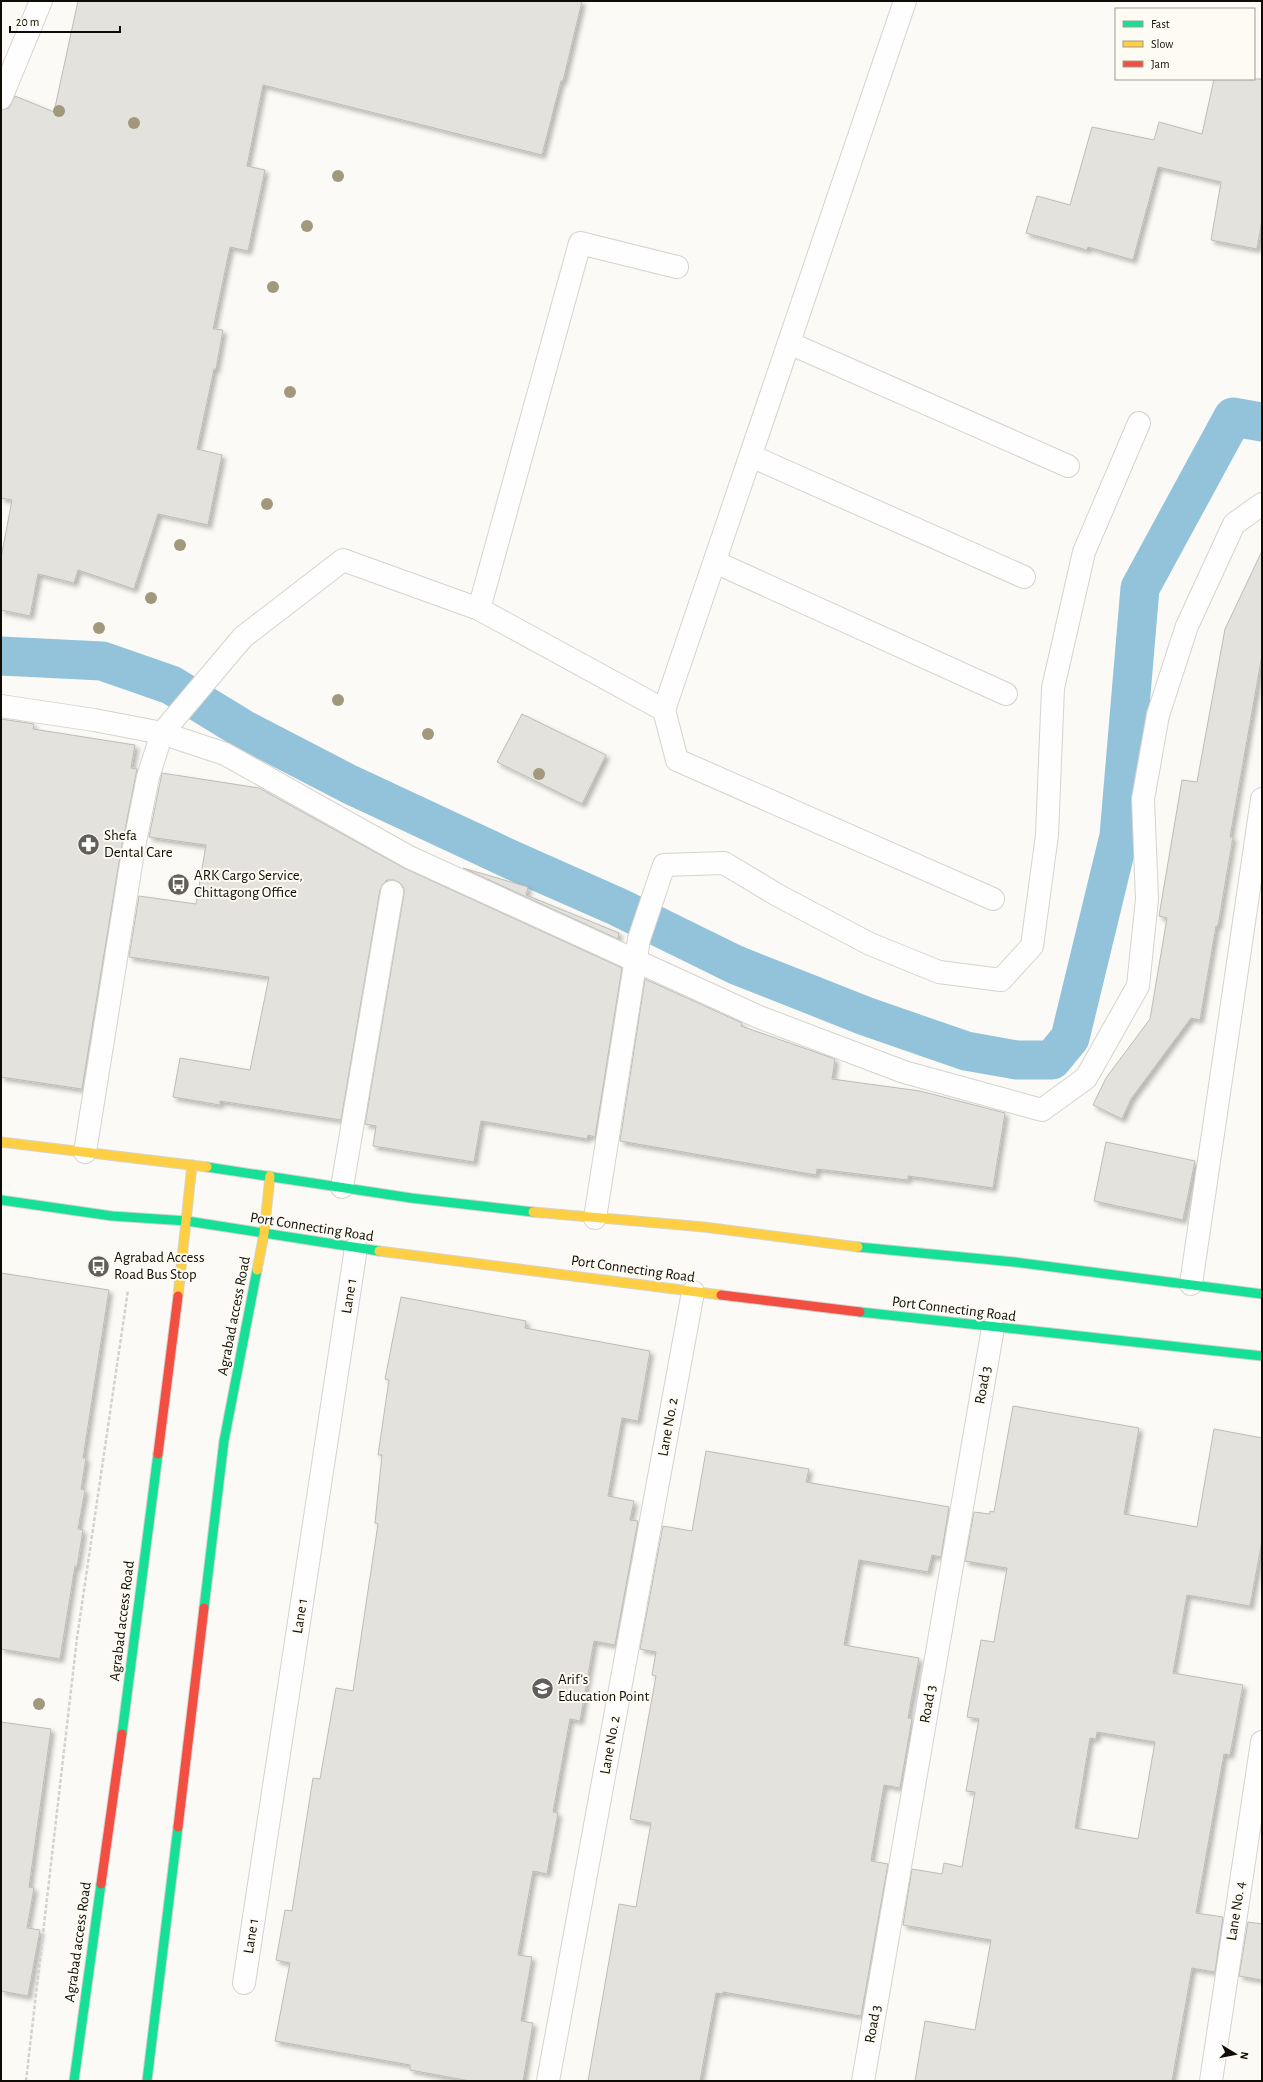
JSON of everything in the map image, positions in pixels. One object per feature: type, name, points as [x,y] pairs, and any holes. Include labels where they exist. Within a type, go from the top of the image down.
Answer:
[{"type":"main road","points":[[1,1142],[192,1165],[411,1198],[595,1218],[704,1227],[867,1248],[1014,1262],[1262,1294]]},
{"type":"main road","name":"Agrabad access Road","points":[[74,2081],[76,2056],[126,1705],[187,1221],[192,1165]]},
{"type":"main road","name":"Agrabad access Road","points":[[147,2081],[224,1441],[264,1234],[270,1176]]},
{"type":"main road","name":"Port Connecting Road","points":[[1,1200],[112,1216],[187,1221],[356,1248],[693,1292],[993,1328],[1262,1356]]},
{"type":"street","points":[[1,98],[41,1]]},
{"type":"street","points":[[906,1],[664,710],[677,760],[993,899]]},
{"type":"street","points":[[479,609],[580,243],[677,267]]},
{"type":"street","points":[[789,343],[1068,466]]},
{"type":"street","points":[[595,1218],[639,939],[664,865],[724,863],[779,896],[870,944],[939,972],[1001,980],[1032,946],[1047,834],[1053,688],[1084,552],[1139,423]]},
{"type":"street","points":[[751,456],[1024,578]]},
{"type":"street","points":[[1,706],[94,720],[162,733],[225,754],[409,857],[759,1017],[904,1072],[1042,1110],[1086,1078],[1138,986],[1147,899],[1143,800],[1158,715],[1187,626],[1234,524],[1262,504]]},
{"type":"street","points":[[85,1152],[132,852],[148,777],[162,733],[243,637],[343,560],[479,609],[664,710]]},
{"type":"street","points":[[715,562],[1006,694]]},
{"type":"street","points":[[1191,1284],[1262,799]]},
{"type":"street","points":[[342,1187],[392,892]]},
{"type":"street","name":"Lane 1","points":[[244,1983],[356,1248]]},
{"type":"street","name":"Lane No. 2","points":[[548,2081],[693,1292]]},
{"type":"street","name":"Road 3","points":[[863,2081],[993,1328]]},
{"type":"street","name":"Lane No. 4","points":[[1217,2080],[1262,1742]]},
{"type":"path","points":[[26,2081],[77,1638],[128,1290]]},
{"type":"building","points":[[78,1],[582,1],[563,81],[561,81],[542,155],[263,85],[247,166],[265,170],[248,251],[230,247],[213,329],[223,330],[216,369],[214,369],[197,449],[222,455],[208,525],[158,514],[134,589],[78,570],[74,583],[38,574],[30,616],[1,610],[1,558],[12,500],[1,498],[1,110],[9,108],[15,96],[54,112]]},
{"type":"building","points":[[1262,79],[1262,220],[1257,249],[1211,240],[1221,182],[1158,167],[1133,260],[1088,247],[1087,250],[1026,233],[1037,196],[1070,205],[1092,127],[1154,140],[1159,122],[1202,134],[1214,80]]},
{"type":"building","points":[[1262,551],[1262,655],[1230,837],[1233,837],[1218,926],[1216,926],[1200,1020],[1191,1018],[1131,1099],[1122,1119],[1093,1105],[1106,1078],[1150,1019],[1167,918],[1159,916],[1182,780],[1197,782],[1225,629]]},
{"type":"building","points":[[522,714],[606,755],[582,804],[497,762]]},
{"type":"building","points":[[1,719],[34,724],[33,729],[135,745],[131,768],[137,769],[121,850],[82,1089],[1,1077]]},
{"type":"building","points":[[162,773],[259,788],[404,868],[622,968],[595,1137],[588,1135],[587,1139],[481,1121],[474,1162],[373,1146],[376,1126],[365,1124],[404,894],[404,888],[400,883],[394,880],[387,880],[380,890],[341,1120],[220,1101],[220,1105],[173,1097],[180,1058],[250,1070],[269,977],[129,957],[139,896],[196,904],[206,845],[149,837]]},
{"type":"building","points":[[463,868],[528,887],[526,895],[619,933],[618,939]]},
{"type":"building","points":[[645,979],[742,1023],[741,1026],[835,1059],[832,1079],[920,1091],[1005,1113],[993,1188],[908,1176],[908,1180],[817,1169],[816,1175],[620,1141]]},
{"type":"building","points":[[1106,1142],[1195,1161],[1183,1220],[1094,1201]]},
{"type":"building","points":[[1,1273],[109,1290],[83,1458],[86,1458],[81,1489],[85,1490],[78,1529],[83,1530],[77,1567],[75,1566],[60,1659],[1,1649]]},
{"type":"building","points":[[401,1297],[526,1321],[525,1328],[650,1351],[638,1421],[622,1418],[608,1496],[634,1501],[630,1520],[638,1521],[615,1645],[594,1641],[580,1721],[570,1719],[553,1812],[558,1813],[547,1874],[533,1871],[518,1955],[532,1957],[521,2021],[533,2023],[523,2081],[470,2081],[410,2070],[410,2065],[275,2041],[290,1963],[276,1960],[285,1910],[292,1911],[313,1778],[320,1779],[336,1688],[353,1691],[378,1524],[375,1523],[382,1455],[378,1455],[389,1380],[385,1379]]},
{"type":"building","points":[[1013,1406],[1139,1428],[1124,1514],[1197,1527],[1214,1429],[1262,1438],[1262,1541],[1250,1606],[1187,1595],[1173,1673],[1243,1685],[1230,1755],[1224,1754],[1196,1913],[1223,1917],[1215,1972],[1192,1968],[1172,2081],[915,2081],[925,2021],[975,2030],[991,1940],[903,1925],[912,1869],[942,1874],[944,1863],[962,1867],[975,1792],[966,1791],[979,1719],[967,1717],[981,1640],[994,1642],[1007,1568],[965,1561],[974,1512],[990,1514],[990,1511],[994,1512]],"holes":[[[1097,1732],[1155,1742],[1138,1839],[1075,1828],[1090,1738],[1096,1739]]]},
{"type":"building","points":[[706,1451],[809,1469],[806,1482],[949,1507],[941,1557],[932,1555],[928,1572],[859,1560],[844,1645],[919,1658],[908,1718],[912,1719],[900,1788],[884,1785],[871,1861],[888,1864],[861,2016],[723,1992],[723,1994],[716,1993],[700,2081],[588,2081],[619,1904],[636,1907],[651,1823],[630,1819],[656,1676],[652,1675],[656,1652],[640,1649],[663,1526],[692,1531]]},
{"type":"building","points":[[1,1722],[51,1729],[29,1887],[34,1888],[27,1928],[40,1930],[28,1996],[1,1991]]},
{"type":"building","points":[[1248,1922],[1262,1924],[1262,1980],[1239,1976]]},
{"type":"waterway","points":[[1,656],[102,661],[171,685],[243,729],[349,784],[514,861],[618,907],[736,965],[865,1016],[966,1051],[1017,1060],[1052,1060],[1070,1038],[1119,836],[1140,588],[1233,417],[1262,422]]},
{"type":"traffic: fast","points":[[207,1167],[411,1198],[533,1212]]},
{"type":"traffic: fast","points":[[1,1200],[112,1216],[187,1221],[379,1251]]},
{"type":"traffic: fast","points":[[858,1247],[1014,1262],[1262,1294]]},
{"type":"traffic: fast","points":[[204,1608],[224,1441],[257,1270]]},
{"type":"traffic: fast","points":[[860,1312],[1262,1356]]},
{"type":"traffic: fast","points":[[122,1734],[158,1454]]},
{"type":"traffic: fast","points":[[147,2081],[178,1827]]},
{"type":"traffic: fast","points":[[74,2081],[101,1884]]},
{"type":"traffic: slow","points":[[1,1142],[207,1167]]},
{"type":"traffic: slow","points":[[178,1296],[192,1165]]},
{"type":"traffic: slow","points":[[257,1270],[264,1234],[270,1176]]},
{"type":"traffic: slow","points":[[533,1212],[704,1227],[858,1247]]},
{"type":"traffic: slow","points":[[379,1251],[721,1295]]},
{"type":"traffic: jam","points":[[721,1295],[860,1312]]},
{"type":"traffic: jam","points":[[158,1454],[178,1296]]},
{"type":"traffic: jam","points":[[178,1827],[204,1608]]},
{"type":"traffic: jam","points":[[101,1884],[122,1734]]},
{"type":"place","name":"Shefa Dental Care","points":[[89,844]]},
{"type":"place","name":"ARK Cargo Service, Chittagong Office","points":[[178,884]]},
{"type":"place","name":"Agrabad Access Road Bus Stop","points":[[98,1266]]},
{"type":"place","name":"Arif's Education Point","points":[[542,1688]]}]
